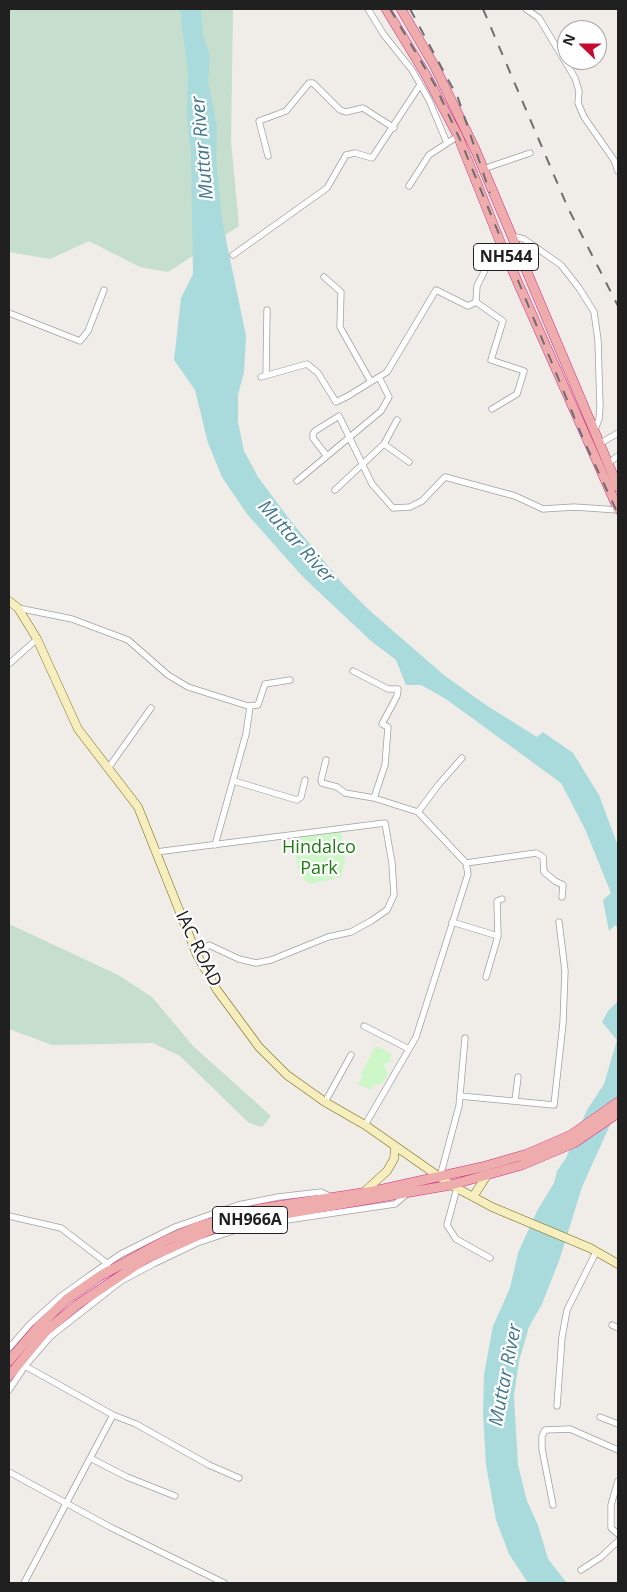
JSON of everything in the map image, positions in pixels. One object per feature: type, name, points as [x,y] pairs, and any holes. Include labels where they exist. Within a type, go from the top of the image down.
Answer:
[{"type":"highway","name":"NH544","points":[[386,9],[426,75],[458,136],[508,262],[618,510]]},
{"type":"highway","name":"NH544","points":[[401,9],[439,76],[483,169],[618,487]]},
{"type":"highway","points":[[508,262],[522,258]]},
{"type":"highway","name":"NH966A","points":[[9,1361],[39,1326],[67,1299],[100,1276],[157,1244],[199,1226],[229,1216],[266,1208],[364,1192],[535,1156],[572,1135],[618,1102]]},
{"type":"highway","name":"NH966A","points":[[9,1376],[46,1331],[77,1305],[144,1260],[175,1246],[213,1230],[250,1220],[454,1187],[574,1143],[618,1113]]},
{"type":"main road","name":"IAC ROAD","points":[[9,601],[18,608],[37,639],[78,728],[138,807],[197,955],[217,990],[259,1047],[287,1075],[325,1102],[365,1125],[454,1187],[492,1207],[593,1250],[618,1264]]},
{"type":"main road","points":[[364,1192],[387,1171],[394,1159],[395,1147]]},
{"type":"main road","points":[[473,1197],[487,1175]]},
{"type":"street","points":[[368,9],[420,86],[439,121],[447,144]]},
{"type":"street","points":[[526,9],[539,18],[575,78],[579,91],[578,103],[584,117],[614,160],[618,171]]},
{"type":"street","points":[[268,156],[259,121],[286,111],[309,83],[313,83],[340,110],[346,112],[363,108],[394,128]]},
{"type":"street","points":[[233,255],[327,188],[346,155],[356,153],[372,158],[394,128],[420,86]]},
{"type":"street","points":[[409,186],[430,155],[458,136]]},
{"type":"street","points":[[483,169],[530,153]]},
{"type":"street","points":[[512,236],[524,239],[561,265],[580,288],[594,312],[598,332],[600,407],[599,422],[594,432]]},
{"type":"street","points":[[476,302],[477,286],[494,252],[503,249]]},
{"type":"street","points":[[324,277],[341,292],[340,327],[371,382]]},
{"type":"street","points":[[9,313],[80,341],[88,331],[104,290]]},
{"type":"street","points":[[267,310],[264,376],[307,364],[318,373],[336,402],[386,372],[436,290],[468,306],[476,302]]},
{"type":"street","points":[[476,302],[503,321],[491,360],[524,371],[517,394],[492,410]]},
{"type":"street","points":[[297,481],[381,411],[388,401],[388,393],[379,377]]},
{"type":"street","points":[[326,455],[313,438],[315,431],[340,416],[372,484],[393,508],[410,507],[422,501],[445,477],[515,496],[543,509],[574,507],[618,510]]},
{"type":"street","points":[[335,490],[362,462],[384,444],[397,420]]},
{"type":"street","points":[[599,444],[618,433]]},
{"type":"street","points":[[384,444],[409,462]]},
{"type":"street","points":[[607,464],[618,456]]},
{"type":"street","points":[[18,608],[72,619],[128,640],[168,675],[188,688],[250,706],[258,705],[265,684],[290,680]]},
{"type":"street","points":[[9,664],[37,639]]},
{"type":"street","points":[[353,671],[388,689],[398,689],[397,696],[382,724],[388,728],[386,765],[374,798]]},
{"type":"street","points":[[215,845],[246,734],[250,706]]},
{"type":"street","points":[[109,767],[151,708]]},
{"type":"street","points":[[418,812],[462,758]]},
{"type":"street","points":[[326,760],[322,783],[337,787],[345,792],[374,798],[418,812],[466,863],[468,874],[416,1037],[365,1125]]},
{"type":"street","points":[[234,781],[298,800],[301,797],[305,780]]},
{"type":"street","points":[[156,852],[385,823],[392,863],[394,895],[387,910],[351,932],[328,937],[271,960],[256,963],[239,959],[209,945],[197,955]]},
{"type":"street","points":[[466,863],[536,854],[543,857],[544,872],[554,881],[563,885],[562,897]]},
{"type":"street","points":[[486,977],[498,936],[497,901],[502,899]]},
{"type":"street","points":[[452,922],[498,936]]},
{"type":"street","points":[[460,1096],[554,1105],[565,971],[559,922]]},
{"type":"street","points":[[364,1026],[410,1049]]},
{"type":"street","points":[[440,1177],[460,1096],[465,1038]]},
{"type":"street","points":[[325,1102],[351,1055]]},
{"type":"street","points":[[515,1101],[518,1077]]},
{"type":"street","points":[[454,1187],[447,1225],[456,1239],[490,1258]]},
{"type":"street","points":[[9,1348],[30,1324],[60,1297],[144,1241],[175,1226],[222,1210],[278,1197],[321,1192],[331,1197]]},
{"type":"street","points":[[9,1390],[25,1366],[51,1336],[121,1281],[197,1243],[236,1230],[280,1221],[395,1204],[408,1193]]},
{"type":"street","points":[[9,1216],[61,1228],[108,1264]]},
{"type":"street","points":[[557,1406],[562,1337],[567,1310],[593,1250]]},
{"type":"street","points":[[25,1366],[113,1415],[136,1424],[209,1465],[239,1478]]},
{"type":"street","points":[[24,1583],[113,1415]]},
{"type":"street","points":[[600,1417],[618,1424]]},
{"type":"street","points":[[553,1505],[542,1449],[542,1436],[545,1430],[570,1429],[618,1450]]},
{"type":"street","points":[[90,1458],[127,1477],[174,1496]]},
{"type":"street","points":[[9,1472],[110,1526],[224,1583]]},
{"type":"street","points":[[618,1481],[611,1505],[611,1528],[618,1534]]},
{"type":"street","points":[[581,1570],[601,1557],[618,1541]]},
{"type":"green space","points":[[9,9],[233,9],[231,142],[239,226],[168,272],[140,267],[89,241],[50,259],[9,252]]},
{"type":"green space","name":"Hindalco Park","points":[[341,830],[345,859],[341,877],[309,884],[299,873],[292,839]]},
{"type":"green space","points":[[9,924],[118,975],[152,997],[193,1046],[271,1116],[262,1127],[249,1123],[180,1056],[153,1043],[52,1045],[9,1029]]},
{"type":"green space","points":[[376,1046],[392,1054],[390,1061],[384,1065],[388,1074],[381,1085],[374,1084],[371,1090],[358,1084],[363,1076],[361,1073]]},
{"type":"water","name":"Muttar River","points":[[180,9],[201,9],[203,35],[210,56],[208,81],[217,127],[216,157],[222,220],[246,336],[244,372],[238,395],[238,422],[244,451],[258,477],[290,520],[342,583],[369,610],[445,676],[489,707],[537,737],[543,732],[573,753],[599,795],[618,846],[618,928],[615,925],[609,931],[603,900],[611,893],[585,829],[561,783],[446,699],[421,685],[406,685],[396,660],[371,641],[303,577],[247,514],[222,477],[208,443],[195,390],[174,360],[181,298],[193,274],[191,154],[187,115],[188,75]]},
{"type":"water","name":"Muttar River","points":[[618,997],[618,1107],[582,1187],[559,1261],[542,1304],[529,1327],[519,1361],[514,1396],[518,1465],[527,1501],[538,1525],[548,1559],[567,1583],[528,1583],[509,1554],[496,1520],[486,1465],[483,1414],[484,1374],[493,1326],[510,1288],[518,1253],[537,1211],[554,1183],[557,1171],[566,1158],[587,1110],[604,1084],[617,1040],[602,1022],[608,1011],[617,1002]]},
{"type":"railway","points":[[390,9],[435,85],[462,144],[584,441],[618,514]]},
{"type":"railway","points":[[410,9],[458,98],[490,193]]},
{"type":"railway","points":[[483,9],[568,208],[618,306]]}]
